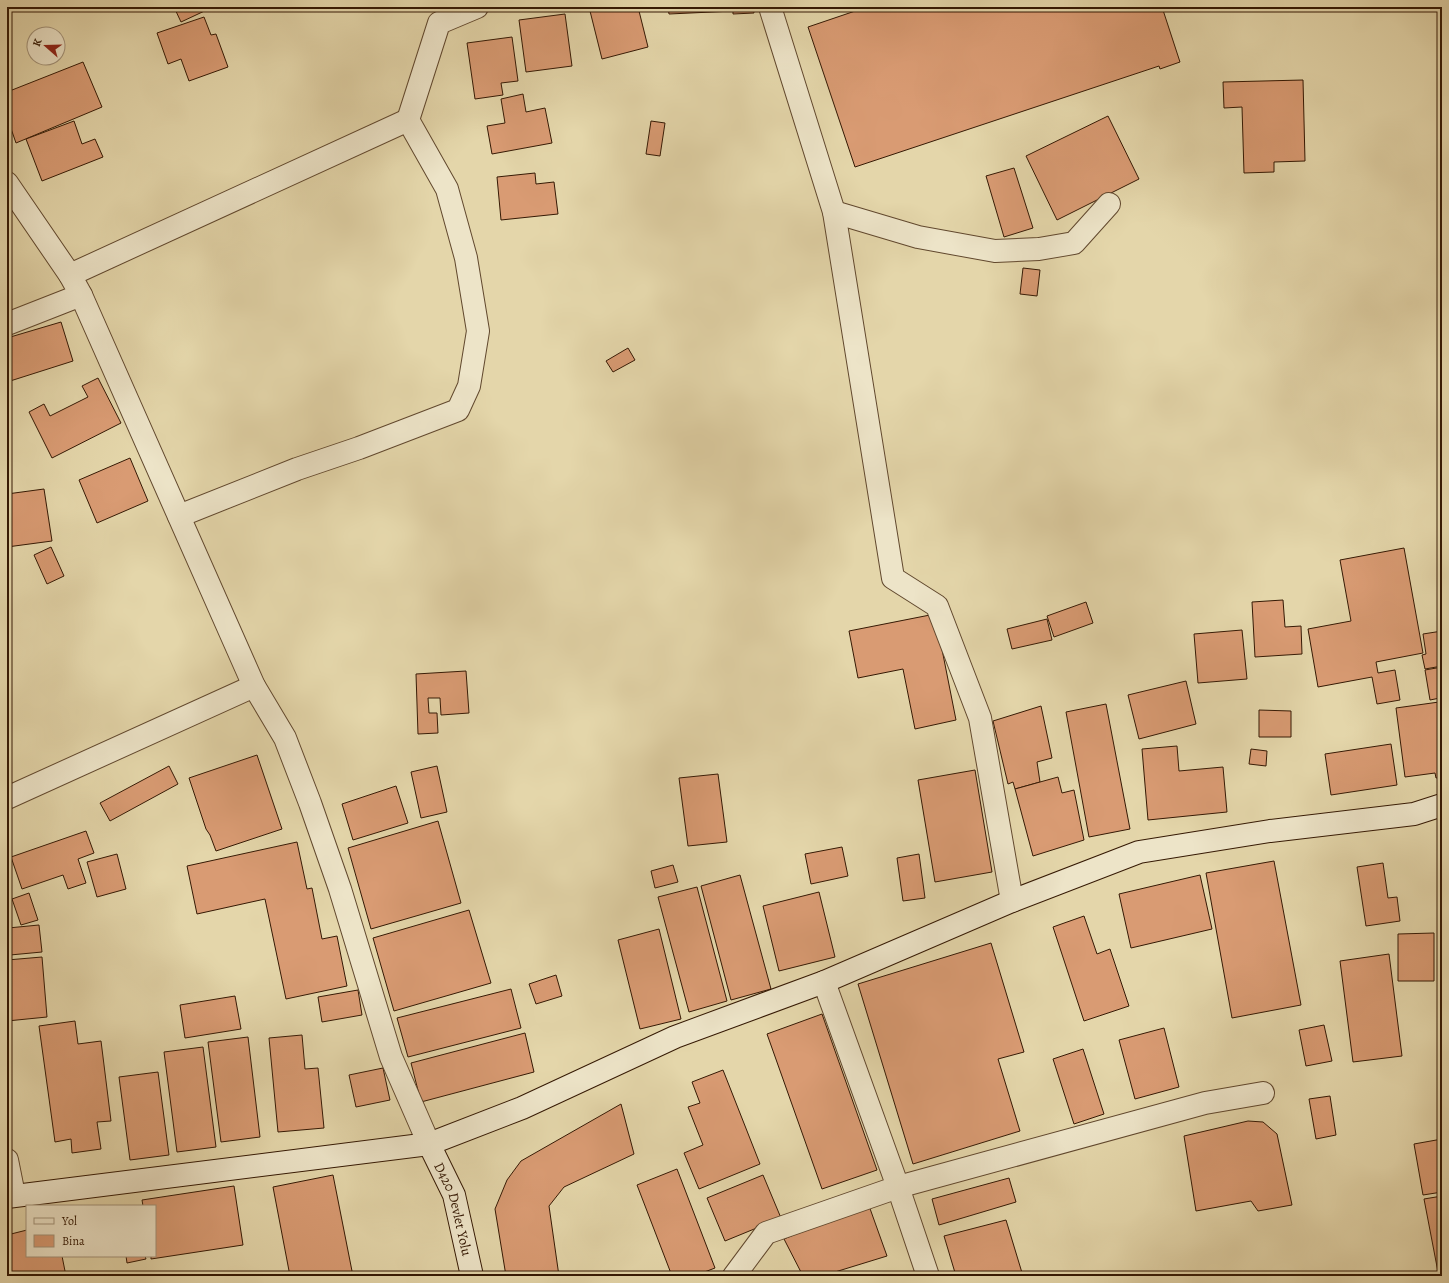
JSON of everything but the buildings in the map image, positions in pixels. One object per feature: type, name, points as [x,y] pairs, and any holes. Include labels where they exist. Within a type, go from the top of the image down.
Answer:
[{"type":"street","points":[[179,516],[297,469],[359,448],[458,410],[470,386],[478,331],[466,258],[447,188],[408,120],[435,15],[477,7]]},
{"type":"street","points":[[770,7],[834,212],[893,578],[937,606],[980,718],[1012,901]]},
{"type":"street","points":[[70,275],[408,120]]},
{"type":"street","name":"D420 Devlet Yolu","points":[[7,183],[70,275],[81,295],[254,686],[284,738],[310,803],[340,889],[391,1057],[429,1144],[454,1195],[472,1276]]},
{"type":"street","points":[[834,212],[918,237],[995,251],[1039,249],[1074,243],[1109,204]]},
{"type":"street","points":[[7,324],[81,295]]},
{"type":"street","points":[[7,798],[254,686]]},
{"type":"street","points":[[7,1160],[10,1196],[429,1144],[522,1108],[675,1037],[824,982],[1012,901],[1139,852],[1270,831],[1414,814],[1442,806]]},
{"type":"street","points":[[824,982],[898,1187],[928,1276]]},
{"type":"street","points":[[734,1276],[766,1233],[898,1187],[1205,1103],[1263,1093]]}]
